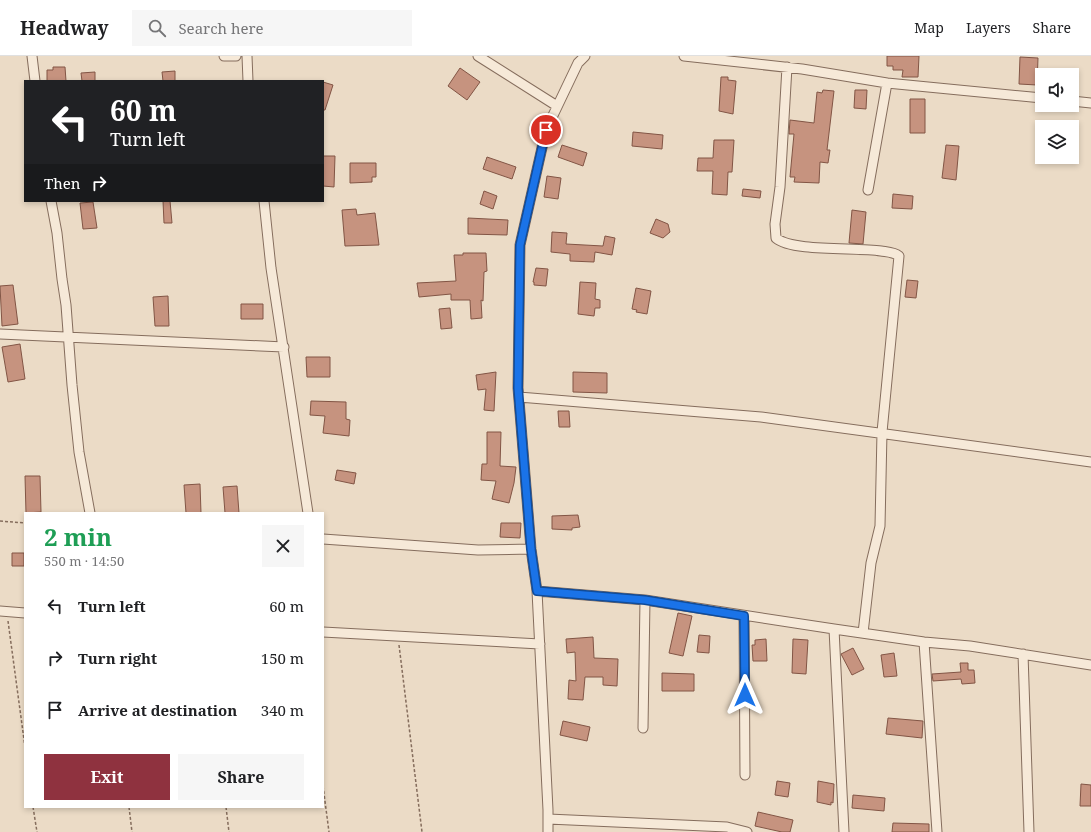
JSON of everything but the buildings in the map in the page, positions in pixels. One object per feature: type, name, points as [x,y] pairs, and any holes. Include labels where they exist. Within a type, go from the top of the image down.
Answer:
[{"type":"street","points":[[32,56],[36,80]]},
{"type":"street","points":[[224,56],[236,56]]},
{"type":"street","points":[[247,56],[248,80]]},
{"type":"street","points":[[478,56],[557,106]]},
{"type":"street","points":[[548,832],[537,591],[531,549],[519,397],[520,245],[546,130],[578,63],[585,56]]},
{"type":"street","points":[[684,56],[787,67],[854,76],[886,83],[1035,97]]},
{"type":"street","points":[[787,67],[780,187],[775,224],[776,238],[781,242],[802,246],[874,250],[899,256],[882,432],[880,526],[871,563],[863,633]]},
{"type":"street","points":[[868,190],[886,83]]},
{"type":"street","points":[[1079,102],[1091,103]]},
{"type":"street","points":[[51,202],[57,233],[66,305],[79,452],[90,512]]},
{"type":"street","points":[[264,202],[271,268],[308,512]]},
{"type":"street","points":[[0,334],[284,347]]},
{"type":"street","points":[[519,397],[761,417],[882,432],[1091,462]]},
{"type":"street","points":[[324,539],[478,550],[531,549]]},
{"type":"street","points":[[537,591],[645,600],[744,616],[924,642],[1023,654],[1091,665]]},
{"type":"street","points":[[643,728],[645,600]]},
{"type":"street","points":[[0,611],[24,613]]},
{"type":"street","points":[[744,616],[745,775]]},
{"type":"street","points":[[834,629],[844,832]]},
{"type":"street","points":[[324,632],[540,644]]},
{"type":"street","points":[[924,642],[936,832]]},
{"type":"street","points":[[1023,654],[1029,832]]},
{"type":"street","points":[[548,819],[726,828],[747,832]]},
{"type":"path","points":[[0,521],[24,523]]},
{"type":"path","points":[[8,621],[24,740]]},
{"type":"path","points":[[399,645],[422,832]]},
{"type":"path","points":[[324,795],[328,832]]},
{"type":"path","points":[[33,808],[37,832]]},
{"type":"path","points":[[129,808],[132,832]]},
{"type":"path","points":[[226,808],[230,832]]},
{"type":"route","points":[[546,130],[520,245],[518,388],[531,549],[537,591],[645,600],[744,616],[745,695]]}]
